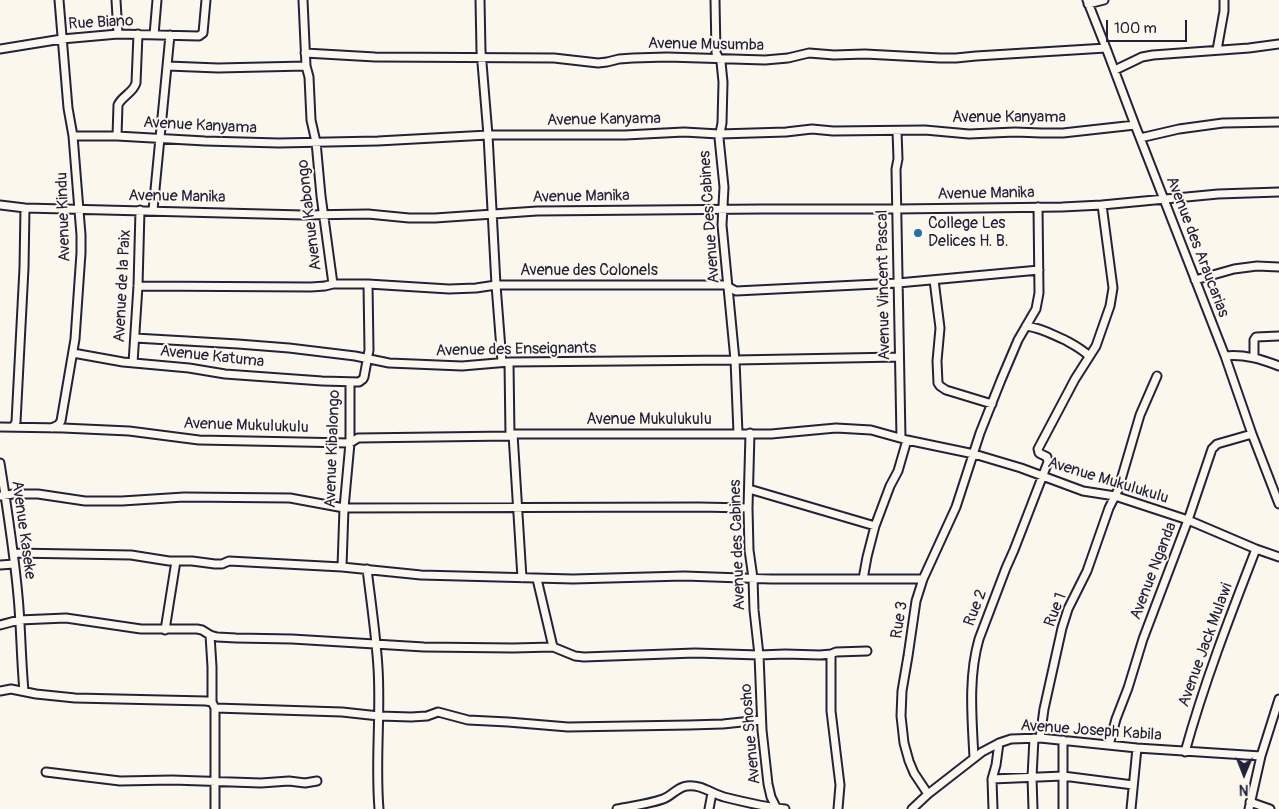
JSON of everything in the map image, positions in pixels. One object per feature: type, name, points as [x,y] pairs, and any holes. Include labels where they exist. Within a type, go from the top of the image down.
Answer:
[{"type":"street","name":"Avenue Kindu","points":[[52,429],[61,421],[73,352],[81,253],[80,208],[73,136],[68,108],[59,0]]},
{"type":"street","points":[[116,0],[118,34]]},
{"type":"street","points":[[154,35],[157,0]]},
{"type":"street","name":"Rue Biano","points":[[0,49],[62,39],[118,34],[200,36],[206,0]]},
{"type":"street","name":"Avenue Kabongo","points":[[302,0],[311,120],[316,142],[333,284]]},
{"type":"street","points":[[480,0],[481,51],[488,135],[496,285],[506,362],[522,578]]},
{"type":"street","name":"Avenue Des Cabines","points":[[715,0],[716,53],[722,65],[723,82],[722,123],[719,134],[724,186],[722,225],[735,360],[738,433]]},
{"type":"street","points":[[1088,2],[1104,0]]},
{"type":"street","points":[[1217,50],[1224,11],[1224,0]]},
{"type":"street","name":"Avenue des Araucarias","points":[[1088,2],[1279,504]]},
{"type":"street","points":[[117,136],[118,105],[120,100],[135,88],[138,34]]},
{"type":"street","points":[[153,210],[170,35]]},
{"type":"street","points":[[1115,70],[1134,60],[1153,55],[1279,44]]},
{"type":"street","name":"Avenue Musumba","points":[[305,53],[375,57],[554,58],[598,63],[619,59],[667,57],[765,60],[788,58],[809,53],[956,58],[1106,48]]},
{"type":"street","points":[[168,66],[227,68],[306,66]]},
{"type":"street","points":[[1140,138],[1223,123],[1279,122]]},
{"type":"street","name":"Avenue Kanyama","points":[[73,136],[117,136],[231,142],[316,142],[378,141],[488,135],[625,135],[684,132],[719,134],[786,132],[806,129],[925,130],[969,134],[1056,133],[1135,126]]},
{"type":"street","name":"Avenue Vincent Pascal","points":[[863,578],[875,526],[900,466],[904,439],[899,357],[896,209],[897,131]]},
{"type":"street","name":"Avenue Manika","points":[[0,205],[25,208],[324,215],[368,214],[409,218],[435,218],[537,211],[1038,207],[1102,205],[1163,198],[1279,192]]},
{"type":"street","points":[[1026,326],[1041,328],[1081,348],[1090,356],[1098,342],[1113,294],[1102,205]]},
{"type":"street","name":"Rue 3","points":[[928,794],[921,785],[909,761],[904,743],[902,691],[914,609],[918,591],[953,514],[992,404],[1018,340],[1036,309],[1039,270],[1038,207]]},
{"type":"street","points":[[14,427],[16,422],[24,268],[25,208]]},
{"type":"street","name":"Avenue de la Paix","points":[[133,363],[140,210]]},
{"type":"street","points":[[1195,280],[1234,269],[1257,266],[1279,267]]},
{"type":"street","name":"Avenue des Colonels","points":[[138,286],[311,287],[333,284],[368,284],[449,289],[496,285],[725,285],[736,291],[898,283],[1039,270]]},
{"type":"street","points":[[934,280],[940,328],[937,361],[938,383],[946,390],[992,404]]},
{"type":"street","name":"Avenue Kibalongo","points":[[342,567],[344,508],[350,443],[350,382],[359,382],[363,379],[370,350],[368,284]]},
{"type":"street","points":[[1254,357],[1255,338],[1259,336],[1279,336]]},
{"type":"street","name":"Avenue des Enseignants","points":[[135,338],[289,348],[349,355],[388,363],[462,366],[506,362],[899,357]]},
{"type":"street","name":"Avenue Katuma","points":[[73,352],[133,363],[190,368],[233,375],[322,382],[350,382]]},
{"type":"street","name":"Rue 2","points":[[974,758],[973,663],[979,638],[1048,458],[1039,453],[1038,449],[1075,379],[1090,356]]},
{"type":"street","points":[[1224,356],[1254,357],[1279,366]]},
{"type":"street","name":"Rue 1","points":[[1033,809],[1032,777],[1037,738],[1062,628],[1068,609],[1087,571],[1108,508],[1115,496],[1140,415],[1157,376]]},
{"type":"street","name":"Avenue Mukulukulu","points":[[0,427],[129,432],[199,440],[350,443],[358,438],[786,433],[848,428],[870,430],[974,454],[1014,466],[1083,492],[1115,496],[1188,520],[1256,549],[1279,556]]},
{"type":"street","name":"Avenue des Cabines","points":[[750,433],[749,550],[753,578],[758,655]]},
{"type":"street","name":"Avenue Nganda","points":[[1109,745],[1143,639],[1188,520],[1212,449],[1217,444],[1252,434]]},
{"type":"street","name":"Avenue Kaseke","points":[[0,463],[3,496],[14,553],[24,691]]},
{"type":"street","points":[[749,490],[875,526]]},
{"type":"street","points":[[3,496],[38,494],[85,501],[184,497],[290,498],[344,508],[748,508]]},
{"type":"street","name":"Avenue Jack Mulawi","points":[[1185,752],[1193,722],[1220,644],[1256,549]]},
{"type":"street","points":[[14,553],[118,554],[176,561],[192,560],[215,564],[229,561],[342,567],[421,575],[537,579],[613,579],[684,576],[923,579]]},
{"type":"street","points":[[165,630],[176,561]]},
{"type":"street","points":[[0,565],[14,564]]},
{"type":"street","points":[[367,570],[378,668],[379,809]]},
{"type":"street","points":[[537,579],[553,647]]},
{"type":"street","points":[[0,625],[20,620],[66,618],[141,628],[165,630],[196,629],[217,637],[460,648],[553,647],[575,656],[584,657],[687,653],[820,655],[836,652],[867,651]]},
{"type":"street","points":[[210,635],[215,809]]},
{"type":"street","points":[[831,654],[831,711],[840,785],[838,809]]},
{"type":"street","name":"Avenue Shosho","points":[[758,655],[761,720],[768,784],[771,797],[777,808]]},
{"type":"street","points":[[0,691],[11,689],[75,698],[342,712],[379,716],[416,717],[429,716],[438,712],[468,720],[549,726],[689,725],[761,720]]},
{"type":"street","points":[[1270,809],[1250,806],[1261,756],[1279,699]]},
{"type":"street","name":"Avenue Joseph Kabila","points":[[916,807],[928,794],[974,758],[987,749],[1011,739],[1037,738],[1185,752],[1261,756]]},
{"type":"street","points":[[1063,740],[1063,809]]},
{"type":"street","points":[[993,809],[992,780],[999,743]]},
{"type":"street","points":[[1131,809],[1137,748]]},
{"type":"street","points":[[46,772],[120,781],[261,783],[289,781],[305,783],[317,781]]},
{"type":"street","points":[[992,780],[1063,776],[1133,785]]},
{"type":"street","points":[[617,809],[664,799],[684,786],[697,786],[721,796],[785,809]]},
{"type":"street","points":[[709,809],[712,793]]},
{"type":"place","name":"College Les Delices H. B.","points":[[918,233]]}]
